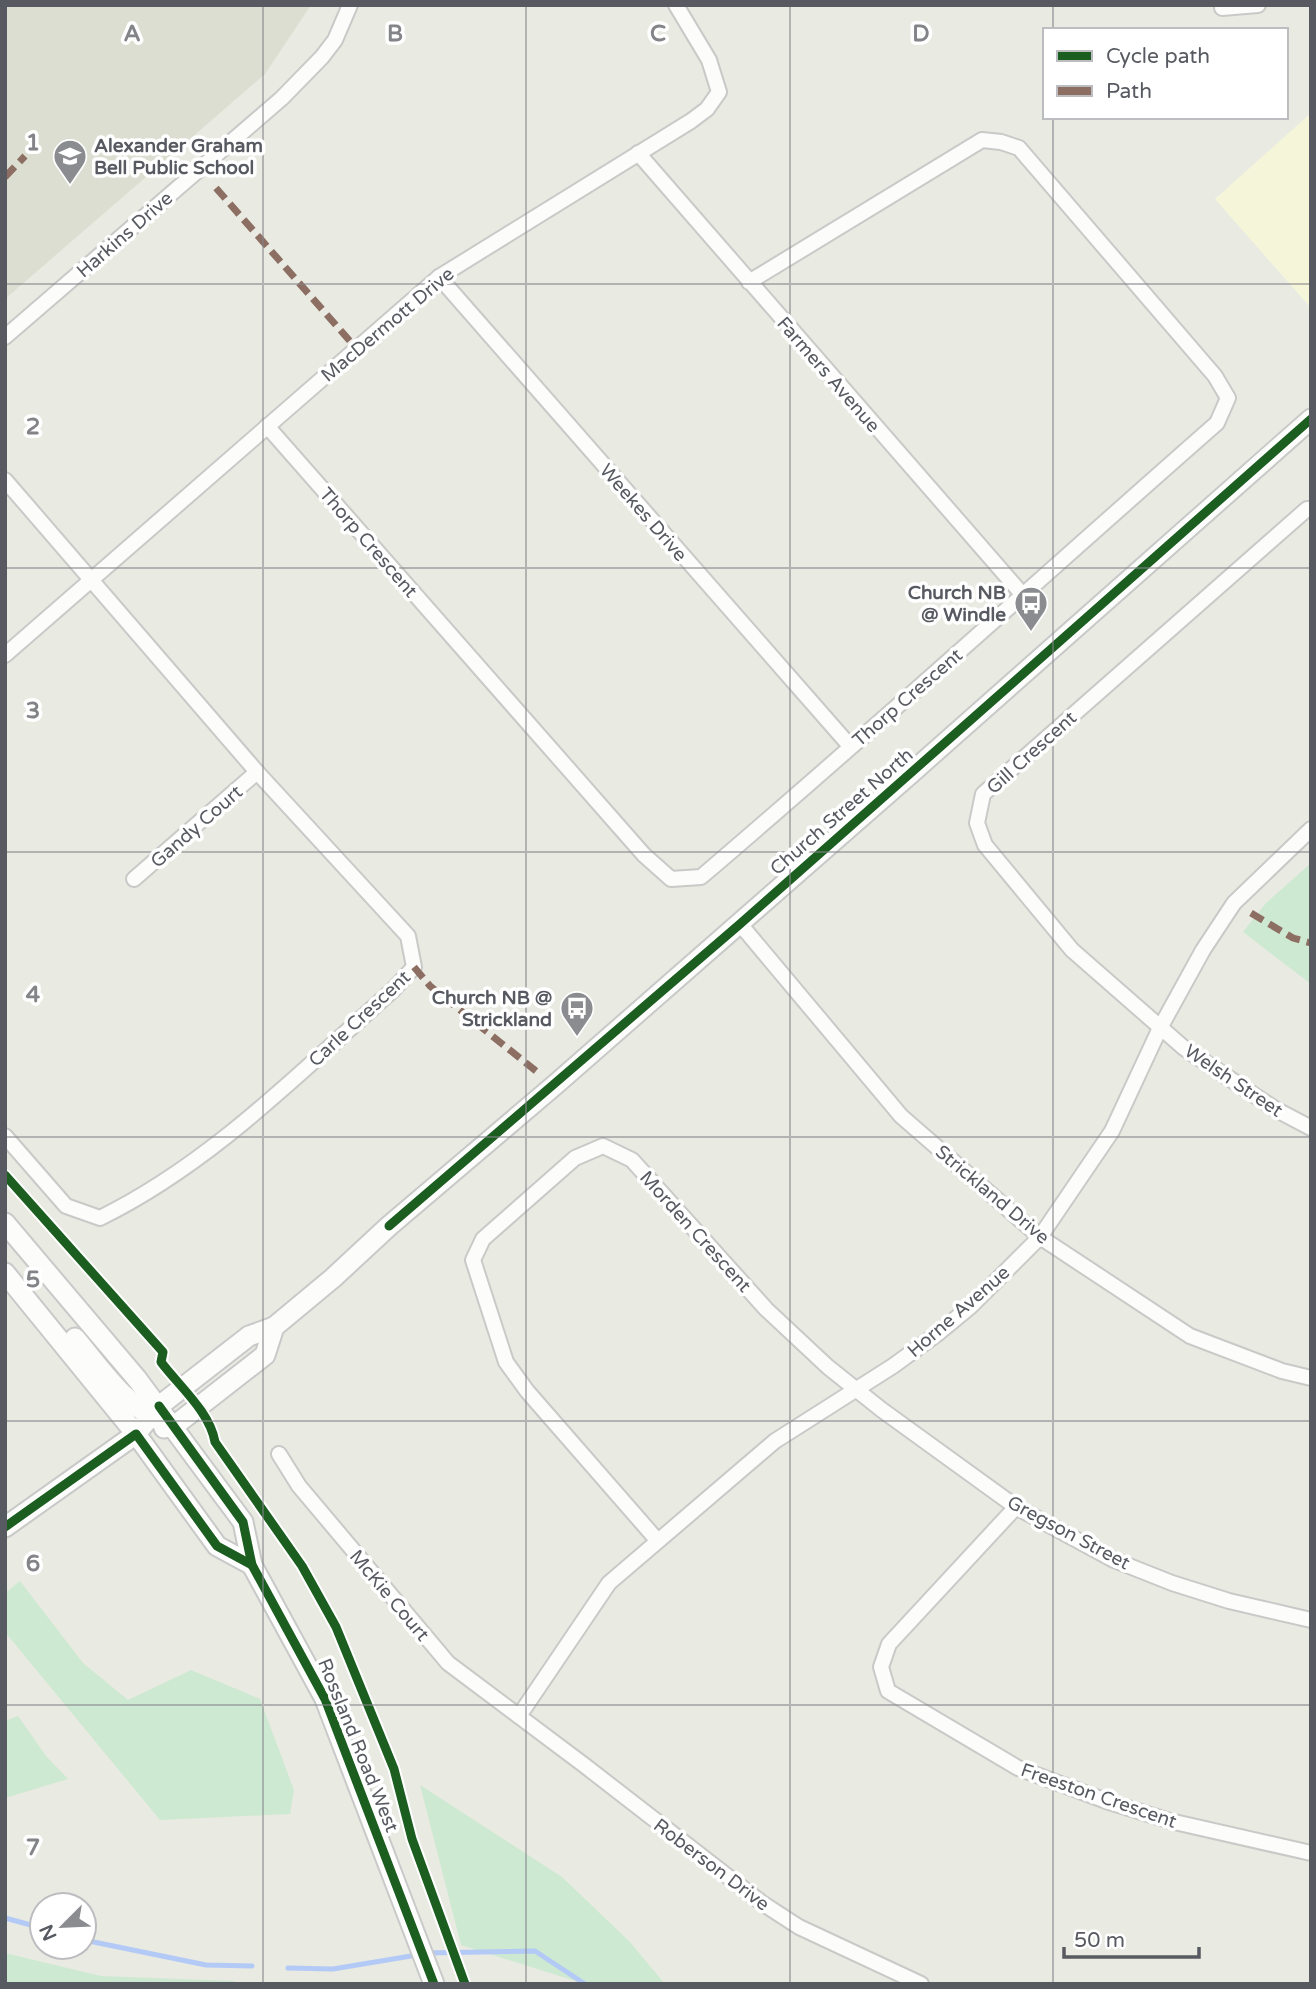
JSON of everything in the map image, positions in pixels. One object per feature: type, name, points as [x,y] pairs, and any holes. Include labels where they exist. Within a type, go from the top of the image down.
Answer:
[{"type":"street","name":"Harkins Drive","points":[[5,337],[282,98],[335,40],[350,5]]},
{"type":"street","name":"MacDermott Drive","points":[[5,656],[439,276],[691,121],[707,108],[719,92],[709,60],[676,5]]},
{"type":"street","points":[[1222,8],[1258,5]]},
{"type":"street","name":"Thorp Crescent","points":[[267,426],[644,856],[671,879],[701,877],[1217,423],[1228,398],[1215,376],[1018,148],[1001,142],[982,140],[749,282]]},
{"type":"street","name":"Farmers Avenue","points":[[638,153],[1022,594]]},
{"type":"street","name":"Weekes Drive","points":[[439,276],[850,746]]},
{"type":"street","name":"Church Street North","points":[[5,1527],[136,1434],[155,1411],[250,1336],[274,1327],[740,923],[1311,419]]},
{"type":"street","name":"Carle Crescent","points":[[5,480],[257,772],[408,936],[414,967],[393,990],[227,1136],[139,1199],[100,1218],[66,1206],[5,1136]]},
{"type":"street","name":"Gill Crescent","points":[[1160,1028],[1072,950],[985,845],[977,823],[983,794],[1296,518],[1311,509]]},
{"type":"street","name":"Gandy Court","points":[[134,879],[257,772]]},
{"type":"street","name":"Horne Avenue","points":[[519,1716],[609,1583],[775,1441],[893,1366],[937,1334],[971,1306],[1040,1237],[1112,1131],[1160,1028],[1203,950],[1234,902],[1311,829]]},
{"type":"street","name":"Strickland Drive","points":[[740,923],[901,1116],[1040,1237],[1190,1336],[1282,1371],[1311,1378]]},
{"type":"street","name":"Welsh Street","points":[[1160,1028],[1184,1048],[1275,1110],[1311,1128]]},
{"type":"street","name":"Morden Crescent","points":[[657,1540],[527,1391],[506,1362],[472,1260],[483,1239],[575,1158],[603,1146],[632,1160],[766,1309],[854,1389]]},
{"type":"street","name":"Rossland Road West","points":[[5,1223],[108,1342],[155,1411],[174,1426],[243,1522],[252,1565],[325,1699],[434,1984]]},
{"type":"street","points":[[5,1256],[121,1391],[155,1411]]},
{"type":"street","points":[[5,1273],[136,1434],[216,1546],[252,1565]]},
{"type":"street","name":"Church Street North","points":[[136,1434],[174,1426],[265,1354],[274,1327]]},
{"type":"street","name":"Gregson Street","points":[[854,1389],[1016,1507],[1114,1560],[1172,1583],[1229,1601],[1311,1620]]},
{"type":"street","name":"McKie Court","points":[[279,1454],[299,1486],[448,1663],[519,1716]]},
{"type":"street","name":"Freeston Crescent","points":[[1016,1507],[889,1644],[881,1667],[888,1691],[1018,1768],[1109,1802],[1170,1821],[1311,1853]]},
{"type":"street","name":"Roberson Drive","points":[[519,1716],[762,1903],[799,1927],[921,1984]]},
{"type":"shaded area","name":"Alexander Graham Bell Public School","points":[[5,5],[311,5],[265,74],[5,299]]},
{"type":"shaded area","points":[[1311,113],[1311,308],[1215,199]]},
{"type":"shaded area","points":[[1311,863],[1311,984],[1243,932],[1266,903]]},
{"type":"shaded area","points":[[20,1581],[83,1663],[128,1700],[191,1670],[260,1699],[294,1790],[290,1814],[160,1820],[5,1632],[5,1593]]},
{"type":"shaded area","points":[[18,1716],[46,1756],[68,1779],[5,1798],[5,1721]]},
{"type":"shaded area","points":[[420,1785],[562,1877],[629,1941],[665,1984],[585,1984],[461,1945]]},
{"type":"shaded area","points":[[5,1953],[28,1959],[28,1961],[101,1976],[233,1981],[242,1984],[5,1984]]},
{"type":"waterway","points":[[5,1918],[28,1924]]},
{"type":"waterway","points":[[98,1943],[206,1965],[252,1966]]},
{"type":"waterway","points":[[426,1953],[535,1951],[585,1984]]},
{"type":"waterway","points":[[288,1968],[333,1969],[417,1955]]},
{"type":"marked path","points":[[5,177],[25,156]]},
{"type":"marked path","points":[[216,188],[356,348]]},
{"type":"marked path","points":[[1251,913],[1293,938],[1311,943]]},
{"type":"marked path","points":[[414,967],[430,986],[536,1071]]},
{"type":"cycle path","points":[[389,1226],[740,924],[1311,419]]},
{"type":"cycle path","points":[[5,1175],[163,1352],[161,1362],[207,1420],[215,1442],[302,1566],[336,1627],[394,1769],[412,1839],[465,1984]]},
{"type":"cycle path","points":[[159,1406],[243,1522],[252,1565],[325,1699],[434,1984]]},
{"type":"cycle path","points":[[5,1527],[136,1434],[217,1546],[252,1565]]},
{"type":"place","name":"Alexander Graham Bell Public School","points":[[70,186]]},
{"type":"place","name":"Church NB @ Windle","points":[[1031,633]]},
{"type":"place","name":"Church NB @ Strickland","points":[[577,1038]]}]
